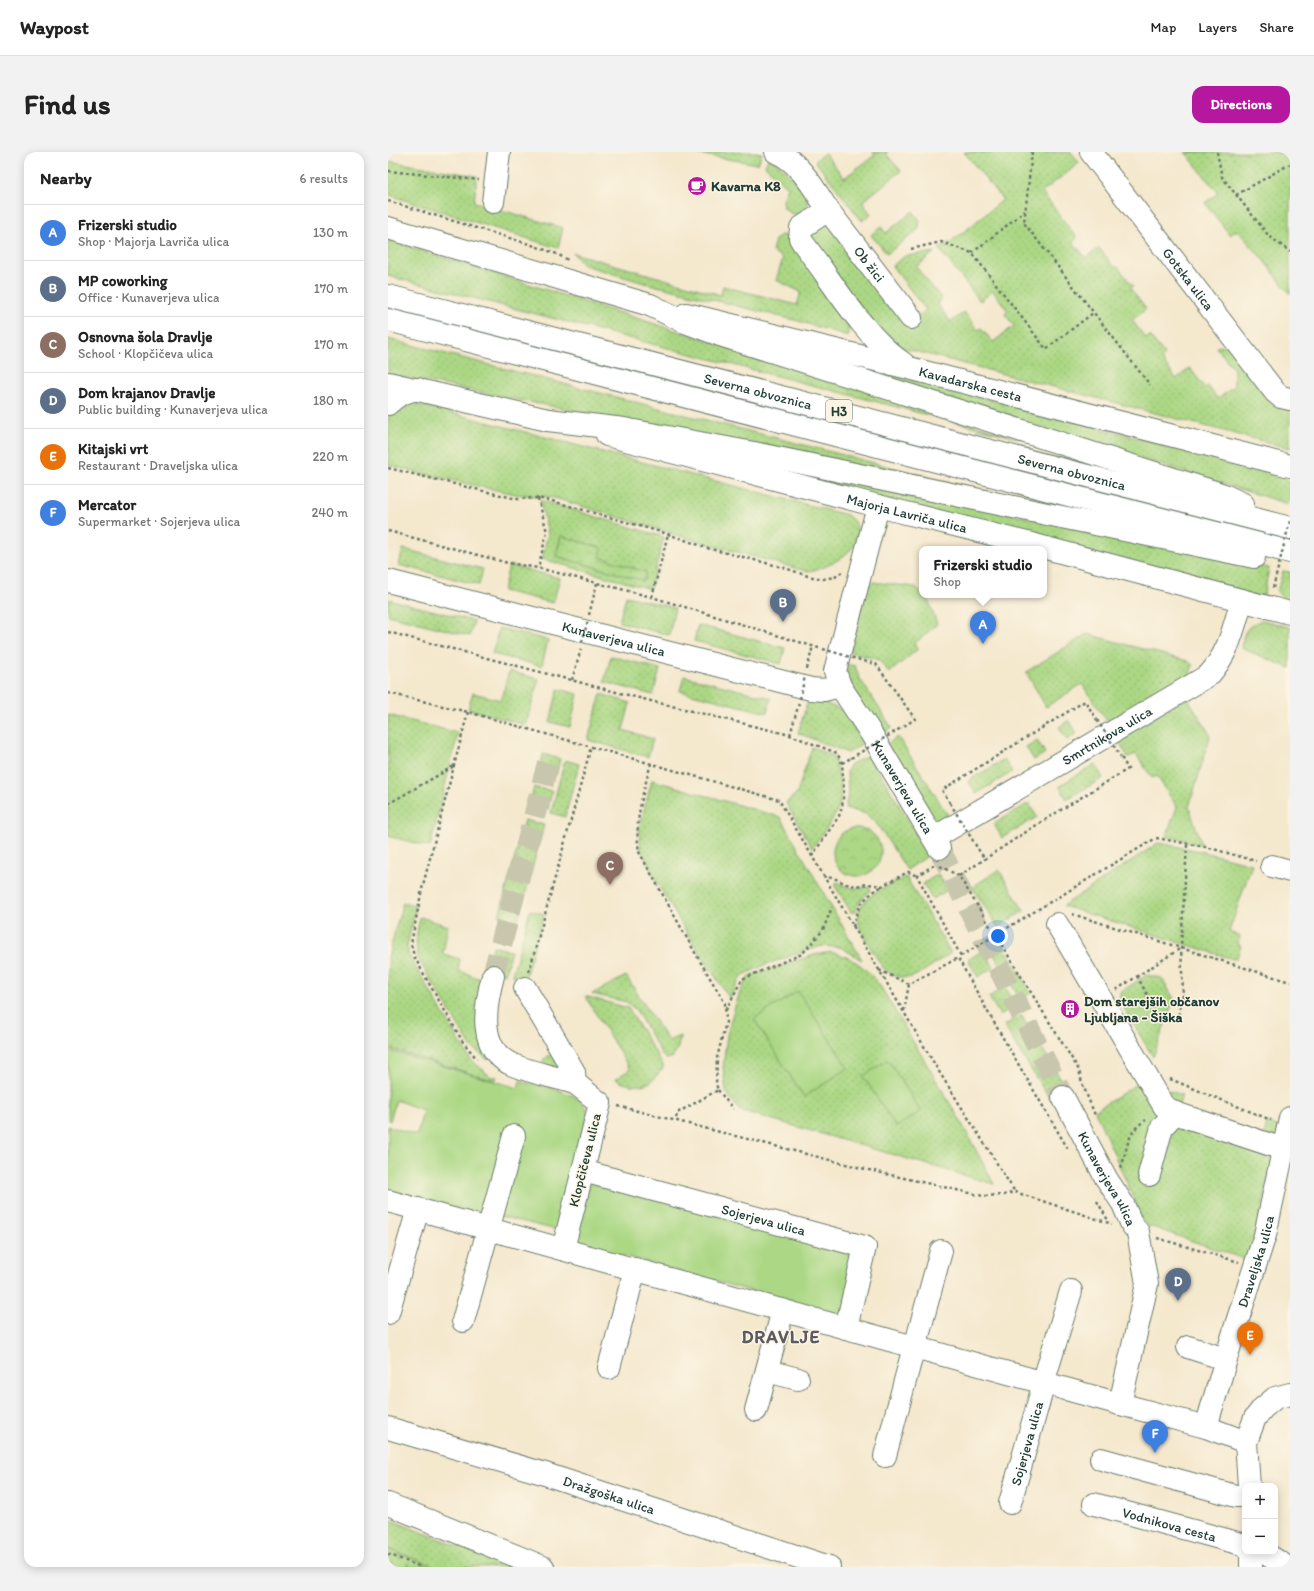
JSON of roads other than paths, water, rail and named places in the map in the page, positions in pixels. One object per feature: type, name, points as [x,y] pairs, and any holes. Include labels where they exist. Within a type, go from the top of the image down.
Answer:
[{"type":"main road","points":[[494,192],[499,152]]},
{"type":"main road","name":"Ob žici","points":[[776,152],[798,168],[811,184],[828,210],[911,318]]},
{"type":"main road","name":"Gotska ulica","points":[[1091,152],[1275,392],[1281,397],[1290,399]]},
{"type":"main road","points":[[828,210],[801,228],[800,238],[854,313],[886,351],[909,368]]},
{"type":"main road","points":[[388,227],[650,306],[685,322],[720,335],[1224,496],[1290,524]]},
{"type":"main road","name":"Severna obvoznica","points":[[388,296],[1290,528]]},
{"type":"main road","name":"Kavadarska cesta","points":[[650,306],[909,368],[1290,466]]},
{"type":"main road","points":[[832,350],[842,346],[848,341],[855,328],[854,313]]},
{"type":"main road","name":"Severna obvoznica","points":[[388,320],[1290,552]]},
{"type":"main road","points":[[388,384],[418,389],[548,420],[624,429],[754,453],[1290,565]]},
{"type":"main road","points":[[388,404],[394,398],[404,393],[418,389]]},
{"type":"main road","name":"Majorja Lavriča ulica","points":[[548,420],[1039,546]]},
{"type":"main road","name":"Kunaverjeva ulica","points":[[878,506],[835,671],[840,686],[869,730],[936,843]]},
{"type":"main road","name":"Majorja Lavriča ulica","points":[[1047,548],[1290,613]]},
{"type":"main road","name":"Kunaverjeva ulica","points":[[388,581],[811,690],[824,690],[840,686]]},
{"type":"main road","name":"Smrtnikova ulica","points":[[936,843],[1209,675],[1219,663],[1227,649],[1242,600]]},
{"type":"main road","points":[[1063,918],[1164,1106],[1175,1113],[1283,1149]]},
{"type":"main road","name":"Klopčičeva ulica","points":[[493,976],[486,1018],[486,1033],[492,1047],[500,1057],[512,1065],[575,1082],[600,1102],[563,1249]]},
{"type":"main road","points":[[525,988],[574,1072],[575,1082]]},
{"type":"main road","name":"Kunaverjeva ulica","points":[[1063,1097],[1106,1178],[1123,1204],[1132,1225],[1138,1232],[1147,1284],[1120,1404]]},
{"type":"main road","points":[[1148,1174],[1162,1127],[1175,1113]]},
{"type":"main road","name":"Draveljska ulica","points":[[1206,1426],[1265,1235],[1289,1122]]},
{"type":"main road","points":[[463,1321],[514,1136]]},
{"type":"main road","name":"Sojerjeva ulica","points":[[582,1171],[865,1247],[846,1328]]},
{"type":"main road","name":"Sojerjeva ulica","points":[[388,1201],[1120,1404],[1206,1426],[1246,1442]]},
{"type":"main road","points":[[388,1313],[418,1209]]},
{"type":"main road","points":[[885,1456],[941,1251]]},
{"type":"main road","points":[[609,1368],[635,1269]]},
{"type":"main road","name":"Sojerjeva ulica","points":[[1010,1503],[1071,1291]]},
{"type":"main road","points":[[756,1410],[783,1310]]},
{"type":"main road","points":[[1188,1347],[1226,1359]]},
{"type":"main road","points":[[767,1370],[798,1379]]},
{"type":"main road","points":[[1249,1483],[1246,1442],[1254,1418],[1275,1398],[1290,1394]]},
{"type":"main road","name":"Dražgoška ulica","points":[[388,1428],[542,1473],[829,1567]]},
{"type":"main road","points":[[1101,1459],[1236,1496],[1242,1496]]},
{"type":"main road","points":[[388,1504],[543,1567]]},
{"type":"main road","name":"Vodnikova cesta","points":[[1094,1504],[1242,1544]]},
{"type":"main road","points":[[1251,1555],[1251,1567]]},
{"type":"main road","points":[[1268,1555],[1287,1567]]},
{"type":"tunnel","points":[[493,976],[549,759]]},
{"type":"tunnel","points":[[939,848],[1063,1097]]},
{"type":"place","name":"Kavarna K8","points":[[697,186]]},
{"type":"place","name":"MP coworking","points":[[783,622]]},
{"type":"place","name":"Frizerski studio","points":[[983,644]]},
{"type":"place","name":"Osnovna šola Dravlje","points":[[610,885]]},
{"type":"place","name":"Dom starejših občanov Ljubljana - Šiška","points":[[1070,1009]]},
{"type":"place","name":"Dom krajanov Dravlje","points":[[1178,1301]]},
{"type":"place","name":"Kitajski vrt","points":[[1250,1355]]},
{"type":"place","name":"Mercator","points":[[1155,1453]]},
{"type":"district","name":"DRAVLJE","points":[[781,1337]]}]
